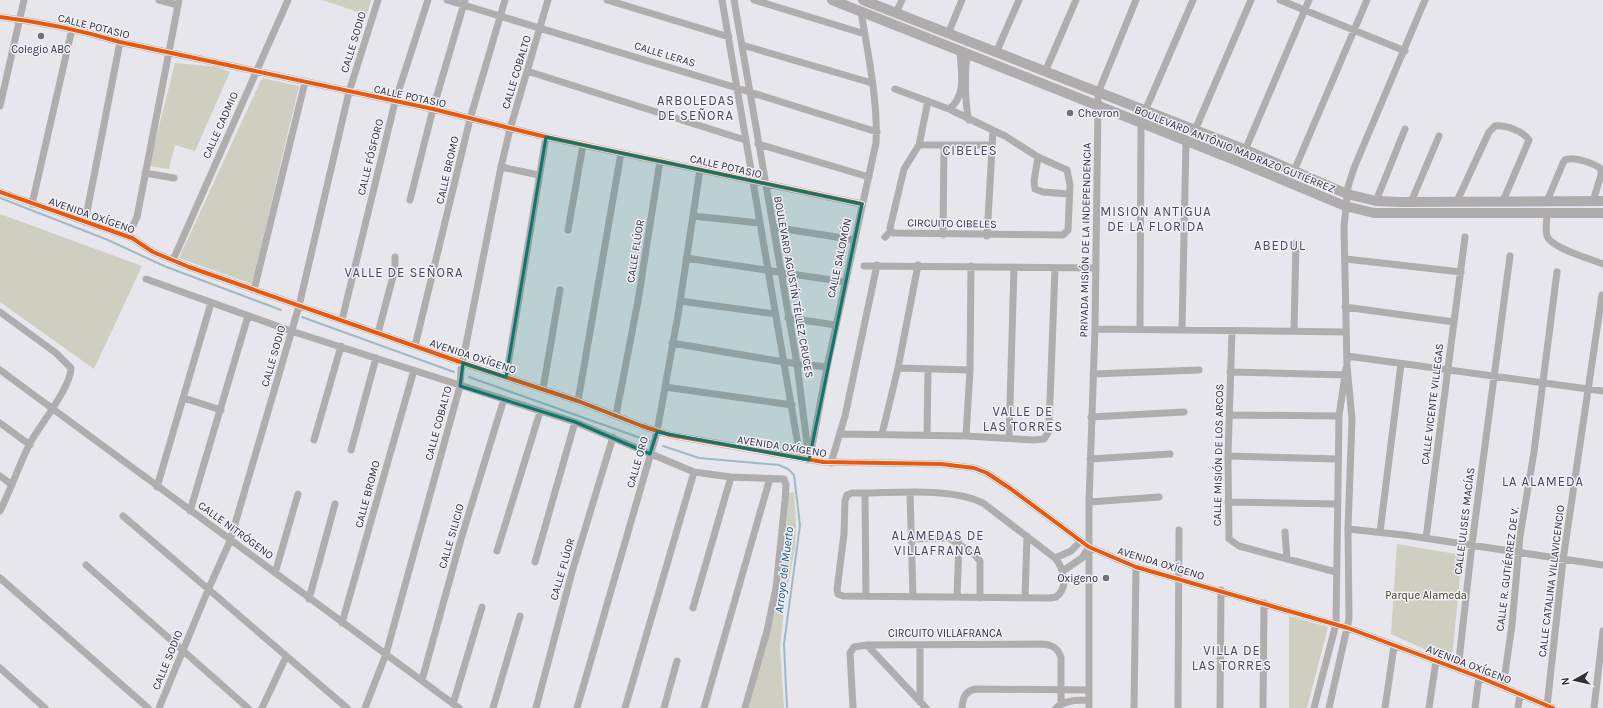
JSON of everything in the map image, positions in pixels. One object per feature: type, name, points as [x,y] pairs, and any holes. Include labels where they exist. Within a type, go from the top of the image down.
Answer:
[{"type":"street","points":[[0,106],[4,74],[21,19],[24,0]]},
{"type":"street","points":[[124,235],[135,223],[179,3],[159,0]]},
{"type":"street","name":"CALLE CADMIO","points":[[173,260],[288,0]]},
{"type":"street","name":"CALLE SODIO","points":[[159,708],[182,650],[230,541],[299,306],[349,92],[378,0]]},
{"type":"street","name":"CALLE FÓSFORO","points":[[342,320],[395,102],[428,0]]},
{"type":"street","name":"CALLE LERAS","points":[[447,0],[464,2],[500,16],[876,132]]},
{"type":"street","name":"CALLE BROMO","points":[[416,346],[470,119],[505,0]]},
{"type":"street","name":"CALLE COBALTO","points":[[365,708],[386,654],[460,386],[463,363],[501,167],[510,129],[548,0]]},
{"type":"street","points":[[607,0],[729,37]]},
{"type":"street","name":"BOULEVARD AGUSTÍN TÉLLEZ CRUCES","points":[[722,0],[800,457]]},
{"type":"street","name":"BOULEVARD AGUSTÍN TÉLLEZ CRUCES","points":[[734,0],[780,273],[797,364],[809,460]]},
{"type":"street","points":[[754,0],[865,34]]},
{"type":"street","name":"BOULEVARD ANTÔNIO MADRAZO GUTIÉRREZ","points":[[832,0],[845,2],[861,12],[1240,162],[1345,206],[1374,212],[1389,213],[1603,213]]},
{"type":"street","name":"BOULEVARD ANTÔNIO MADRAZO GUTIÉRREZ","points":[[863,0],[1246,150],[1347,194],[1376,201],[1411,202],[1598,201]]},
{"type":"street","points":[[896,13],[902,0]]},
{"type":"street","points":[[948,34],[962,0]]},
{"type":"street","points":[[996,53],[1019,0]]},
{"type":"street","points":[[1045,72],[1076,0]]},
{"type":"street","points":[[1098,93],[1136,0]]},
{"type":"street","points":[[1145,111],[1193,0]]},
{"type":"street","points":[[1195,130],[1251,0]]},
{"type":"street","points":[[1280,0],[1405,51]]},
{"type":"street","points":[[1240,162],[1309,0]]},
{"type":"street","points":[[1294,171],[1367,0]]},
{"type":"street","points":[[1314,708],[1336,624],[1339,416],[1347,366],[1345,307],[1345,206],[1354,168],[1405,51],[1425,0]]},
{"type":"street","points":[[410,200],[433,110],[464,2]]},
{"type":"street","name":"CALLE SALOMÓN","points":[[809,460],[845,282],[869,177],[876,132],[872,83],[861,12]]},
{"type":"street","name":"CALLE POTASIO","points":[[0,17],[21,19],[72,29],[120,42],[433,110],[546,137],[862,204]]},
{"type":"street","points":[[32,204],[72,29]]},
{"type":"street","points":[[85,222],[120,42]]},
{"type":"street","points":[[742,45],[872,83]]},
{"type":"street","points":[[949,109],[955,104],[960,92],[964,53]]},
{"type":"street","points":[[964,53],[966,65],[967,110],[969,120]]},
{"type":"street","points":[[527,71],[745,140]]},
{"type":"street","points":[[254,290],[305,82]]},
{"type":"street","name":"CIRCUITO CIBELES","points":[[895,90],[928,101],[949,109],[969,120],[1005,136],[1038,156],[1067,170],[1070,179],[1067,233],[1063,235],[987,236],[894,233],[891,231],[890,228],[904,169],[919,145],[928,101]]},
{"type":"street","name":"PRIVADA MISIÓN DE LA INDEPENDENCIA","points":[[1089,704],[1089,502],[1095,329],[1098,93]]},
{"type":"street","points":[[1140,329],[1141,123]]},
{"type":"street","points":[[1457,201],[1490,132],[1495,126],[1499,125],[1519,132],[1528,140],[1503,201]]},
{"type":"street","points":[[1376,201],[1405,129]]},
{"type":"street","points":[[987,236],[993,131]]},
{"type":"street","points":[[1411,202],[1439,136]]},
{"type":"street","points":[[506,377],[546,137]]},
{"type":"street","points":[[1182,330],[1186,141]]},
{"type":"street","points":[[758,144],[869,177]]},
{"type":"street","points":[[568,230],[583,145]]},
{"type":"street","points":[[919,145],[992,145]]},
{"type":"street","points":[[943,235],[944,145]]},
{"type":"street","points":[[578,401],[621,153]]},
{"type":"street","points":[[1038,156],[1034,181],[1035,189],[1043,192],[1069,194]]},
{"type":"street","points":[[1547,201],[1563,163],[1571,158],[1594,165],[1601,169],[1598,201]]},
{"type":"street","name":"CALLE FLÚOR","points":[[616,415],[638,301],[660,160]]},
{"type":"street","points":[[501,167],[539,175]]},
{"type":"street","name":"CALLE ORO","points":[[577,708],[657,432],[680,301],[700,169]]},
{"type":"street","points":[[145,173],[174,178]]},
{"type":"street","name":"AVENIDA OXÍGENO","points":[[0,192],[132,238],[153,252],[254,290],[463,363],[578,401],[657,432],[719,445],[832,463],[941,464],[974,468],[986,473],[1005,485],[1089,547],[1136,567],[1348,628],[1479,677],[1550,707]]},
{"type":"street","points":[[1547,214],[1547,232],[1550,241],[1564,249],[1603,264]]},
{"type":"street","points":[[693,216],[759,223]]},
{"type":"street","points":[[773,227],[855,240]]},
{"type":"street","points":[[885,237],[891,231]]},
{"type":"street","name":"CALLE VICENTE VILLEGAS","points":[[1426,538],[1465,237]]},
{"type":"street","points":[[1294,331],[1296,243]]},
{"type":"street","name":"CALLE ULISES MACÍAS","points":[[1458,669],[1472,544],[1510,256]]},
{"type":"street","points":[[378,333],[395,269],[395,257]]},
{"type":"street","points":[[686,258],[845,282]]},
{"type":"street","points":[[1346,259],[1461,272]]},
{"type":"street","points":[[832,463],[841,434],[877,265]]},
{"type":"street","points":[[864,266],[918,265],[1055,269],[1096,268]]},
{"type":"street","points":[[882,434],[898,368],[918,265]]},
{"type":"street","points":[[966,436],[970,370],[971,266]]},
{"type":"street","points":[[1009,438],[1014,267]]},
{"type":"street","points":[[841,434],[1044,439],[1048,432],[1055,269]]},
{"type":"street","name":"CALLE R. GUTIÉRREZ DE V.","points":[[1503,687],[1512,625],[1518,551],[1543,382],[1557,272]]},
{"type":"street","points":[[146,279],[292,331],[575,422],[694,472],[731,477],[784,479],[786,485],[786,501],[776,588],[767,631],[745,708]]},
{"type":"street","points":[[543,389],[560,290]]},
{"type":"street","name":"CALLE CATALINA VILLAVICENCIO","points":[[1550,707],[1563,560],[1602,295]]},
{"type":"street","points":[[680,301],[775,314]]},
{"type":"street","points":[[157,487],[184,398],[210,303]]},
{"type":"street","points":[[1345,307],[1454,322]]},
{"type":"street","points":[[0,312],[69,364],[71,368],[71,374],[53,408],[30,445],[0,511]]},
{"type":"street","points":[[190,511],[248,316]]},
{"type":"street","points":[[788,318],[836,325]]},
{"type":"street","points":[[1095,329],[1346,332]]},
{"type":"street","name":"CALLE MISIÓN DE LOS ARCOS","points":[[1232,331],[1228,456],[1228,530],[1231,542],[1239,546],[1336,572]]},
{"type":"street","points":[[672,343],[784,362],[827,367]]},
{"type":"street","points":[[314,440],[341,346]]},
{"type":"street","points":[[1347,356],[1603,391]]},
{"type":"street","points":[[351,450],[376,358]]},
{"type":"street","points":[[1380,532],[1401,364]]},
{"type":"street","points":[[898,368],[970,370]]},
{"type":"street","name":"CALLE NITRÓGENO","points":[[0,370],[230,541],[456,706]]},
{"type":"street","name":"CALLE BROMO","points":[[342,623],[414,370]]},
{"type":"street","points":[[927,435],[928,370]]},
{"type":"street","points":[[1093,374],[1199,370]]},
{"type":"street","points":[[1230,372],[1346,375]]},
{"type":"street","points":[[1329,708],[1348,628],[1348,529],[1352,427],[1346,375]]},
{"type":"street","points":[[665,387],[792,405]]},
{"type":"street","points":[[184,398],[221,410]]},
{"type":"street","name":"CALLE SILICIO","points":[[422,680],[461,539],[504,399]]},
{"type":"street","points":[[497,551],[540,412]]},
{"type":"street","points":[[1091,417],[1184,412]]},
{"type":"street","points":[[1229,415],[1339,416]]},
{"type":"street","points":[[535,562],[575,422]]},
{"type":"street","points":[[0,423],[30,445]]},
{"type":"street","name":"CALLE FLÚOR","points":[[536,708],[572,572],[613,437]]},
{"type":"street","points":[[1090,459],[1170,454]]},
{"type":"street","points":[[1228,456],[1338,459]]},
{"type":"street","points":[[625,708],[694,472]]},
{"type":"street","points":[[0,476],[12,485]]},
{"type":"street","points":[[693,608],[731,477]]},
{"type":"street","points":[[704,708],[770,478]]},
{"type":"street","points":[[865,493],[866,596]]},
{"type":"street","points":[[910,493],[913,597]]},
{"type":"street","points":[[910,493],[952,494],[975,499],[984,503],[1055,558],[1063,571],[1063,589],[1056,597],[1025,598],[843,596],[838,594],[837,590],[844,534],[845,501],[849,494],[910,493]]},
{"type":"street","points":[[274,572],[298,494]]},
{"type":"street","points":[[1089,502],[1160,497]]},
{"type":"street","points":[[1228,502],[1337,504]]},
{"type":"street","points":[[309,599],[335,504]]},
{"type":"street","points":[[123,516],[347,708]]},
{"type":"street","points":[[1348,529],[1472,544],[1563,560],[1603,565]]},
{"type":"street","points":[[1178,708],[1180,579],[1179,530]]},
{"type":"street","points":[[1285,532],[1287,559]]},
{"type":"street","points":[[1025,598],[1027,536]]},
{"type":"street","points":[[912,539],[948,538],[959,543],[974,554],[980,561],[980,598]]},
{"type":"street","points":[[1055,558],[1071,551],[1081,541]]},
{"type":"street","points":[[958,597],[959,543]]},
{"type":"street","points":[[1063,571],[1082,558],[1089,547]]},
{"type":"street","points":[[86,565],[248,708]]},
{"type":"street","points":[[1134,708],[1136,567]]},
{"type":"street","points":[[0,578],[148,708]]},
{"type":"street","points":[[1220,590],[1220,708]]},
{"type":"street","points":[[1263,708],[1264,603]]},
{"type":"street","points":[[456,706],[482,607]]},
{"type":"street","points":[[493,708],[520,616]]},
{"type":"street","points":[[1594,708],[1603,631]]},
{"type":"street","name":"CIRCUITO VILLAFRANCA","points":[[852,705],[850,653],[854,647],[867,645],[1042,644],[1052,646],[1058,651],[1061,657],[1061,690],[1059,706],[1089,704]]},
{"type":"street","points":[[867,645],[926,708]]},
{"type":"street","points":[[920,645],[920,702]]},
{"type":"street","points":[[1385,708],[1394,646]]},
{"type":"street","points":[[262,708],[286,657]]},
{"type":"street","points":[[664,708],[678,661]]},
{"type":"street","points":[[1429,708],[1436,661]]},
{"type":"street","points":[[0,668],[45,708]]},
{"type":"street","points":[[1475,708],[1479,677]]},
{"type":"street","points":[[962,708],[966,692],[975,689],[1089,690]]},
{"type":"street","points":[[1518,708],[1520,694]]},
{"type":"street","points":[[852,705],[858,708]]},
{"type":"highlighted area","points":[[546,137],[862,204],[809,460],[657,432],[650,454],[575,422],[460,386],[463,363],[506,377]]},
{"type":"green space","points":[[322,0],[371,0],[367,15]]},
{"type":"green space","points":[[175,63],[218,67],[230,72],[195,151],[175,145],[169,169],[149,166]]},
{"type":"green space","points":[[262,78],[299,86],[252,284],[179,258]]},
{"type":"green space","points":[[0,214],[142,266],[94,369],[0,302]]},
{"type":"green space","points":[[794,492],[796,524],[795,548],[785,600],[780,648],[784,708],[749,708],[779,598],[785,549],[789,493]]},
{"type":"green space","name":"Parque Alameda","points":[[1397,544],[1462,555],[1452,658],[1444,658],[1391,634]]},
{"type":"green space","points":[[1289,616],[1328,627],[1307,708],[1289,708]]},
{"type":"waterway","name":"Arroyo del Muerto","points":[[0,198],[108,240],[164,266],[281,310]]},
{"type":"waterway","name":"Arroyo del Muerto","points":[[302,317],[454,372]]},
{"type":"waterway","name":"Arroyo del Muerto","points":[[469,377],[649,441]]},
{"type":"waterway","name":"Arroyo del Muerto","points":[[663,446],[699,458],[779,465],[788,469],[794,475],[800,525],[784,644],[787,708]]},
{"type":"cycle path","points":[[0,17],[60,27],[120,42],[433,109],[546,137],[862,204]]},
{"type":"cycle path","points":[[0,192],[132,238],[153,252],[189,267],[463,363],[578,401],[642,426],[670,435],[823,462],[941,464],[974,468],[987,473],[1011,489],[1089,547],[1136,567],[1348,628],[1479,677],[1553,708]]},
{"type":"place","name":"Colegio ABC","points":[[41,36]]},
{"type":"place","name":"Chevron","points":[[1070,113]]},
{"type":"place","name":"Oxigeno","points":[[1106,578]]},
{"type":"district","name":"ARBOLEDAS DE SEÑORA","points":[[696,108]]},
{"type":"district","name":"CIBELES","points":[[970,150]]},
{"type":"district","name":"MISION ANTIGUA DE LA FLORIDA","points":[[1156,218]]},
{"type":"district","name":"ABEDUL","points":[[1280,245]]},
{"type":"district","name":"VALLE DE SEÑORA","points":[[404,272]]},
{"type":"district","name":"VALLE DE LAS TORRES","points":[[1023,418]]},
{"type":"district","name":"LA ALAMEDA","points":[[1543,481]]},
{"type":"district","name":"ALAMEDAS DE VILLAFRANCA","points":[[938,542]]},
{"type":"district","name":"VILLA DE LAS TORRES","points":[[1232,658]]}]
